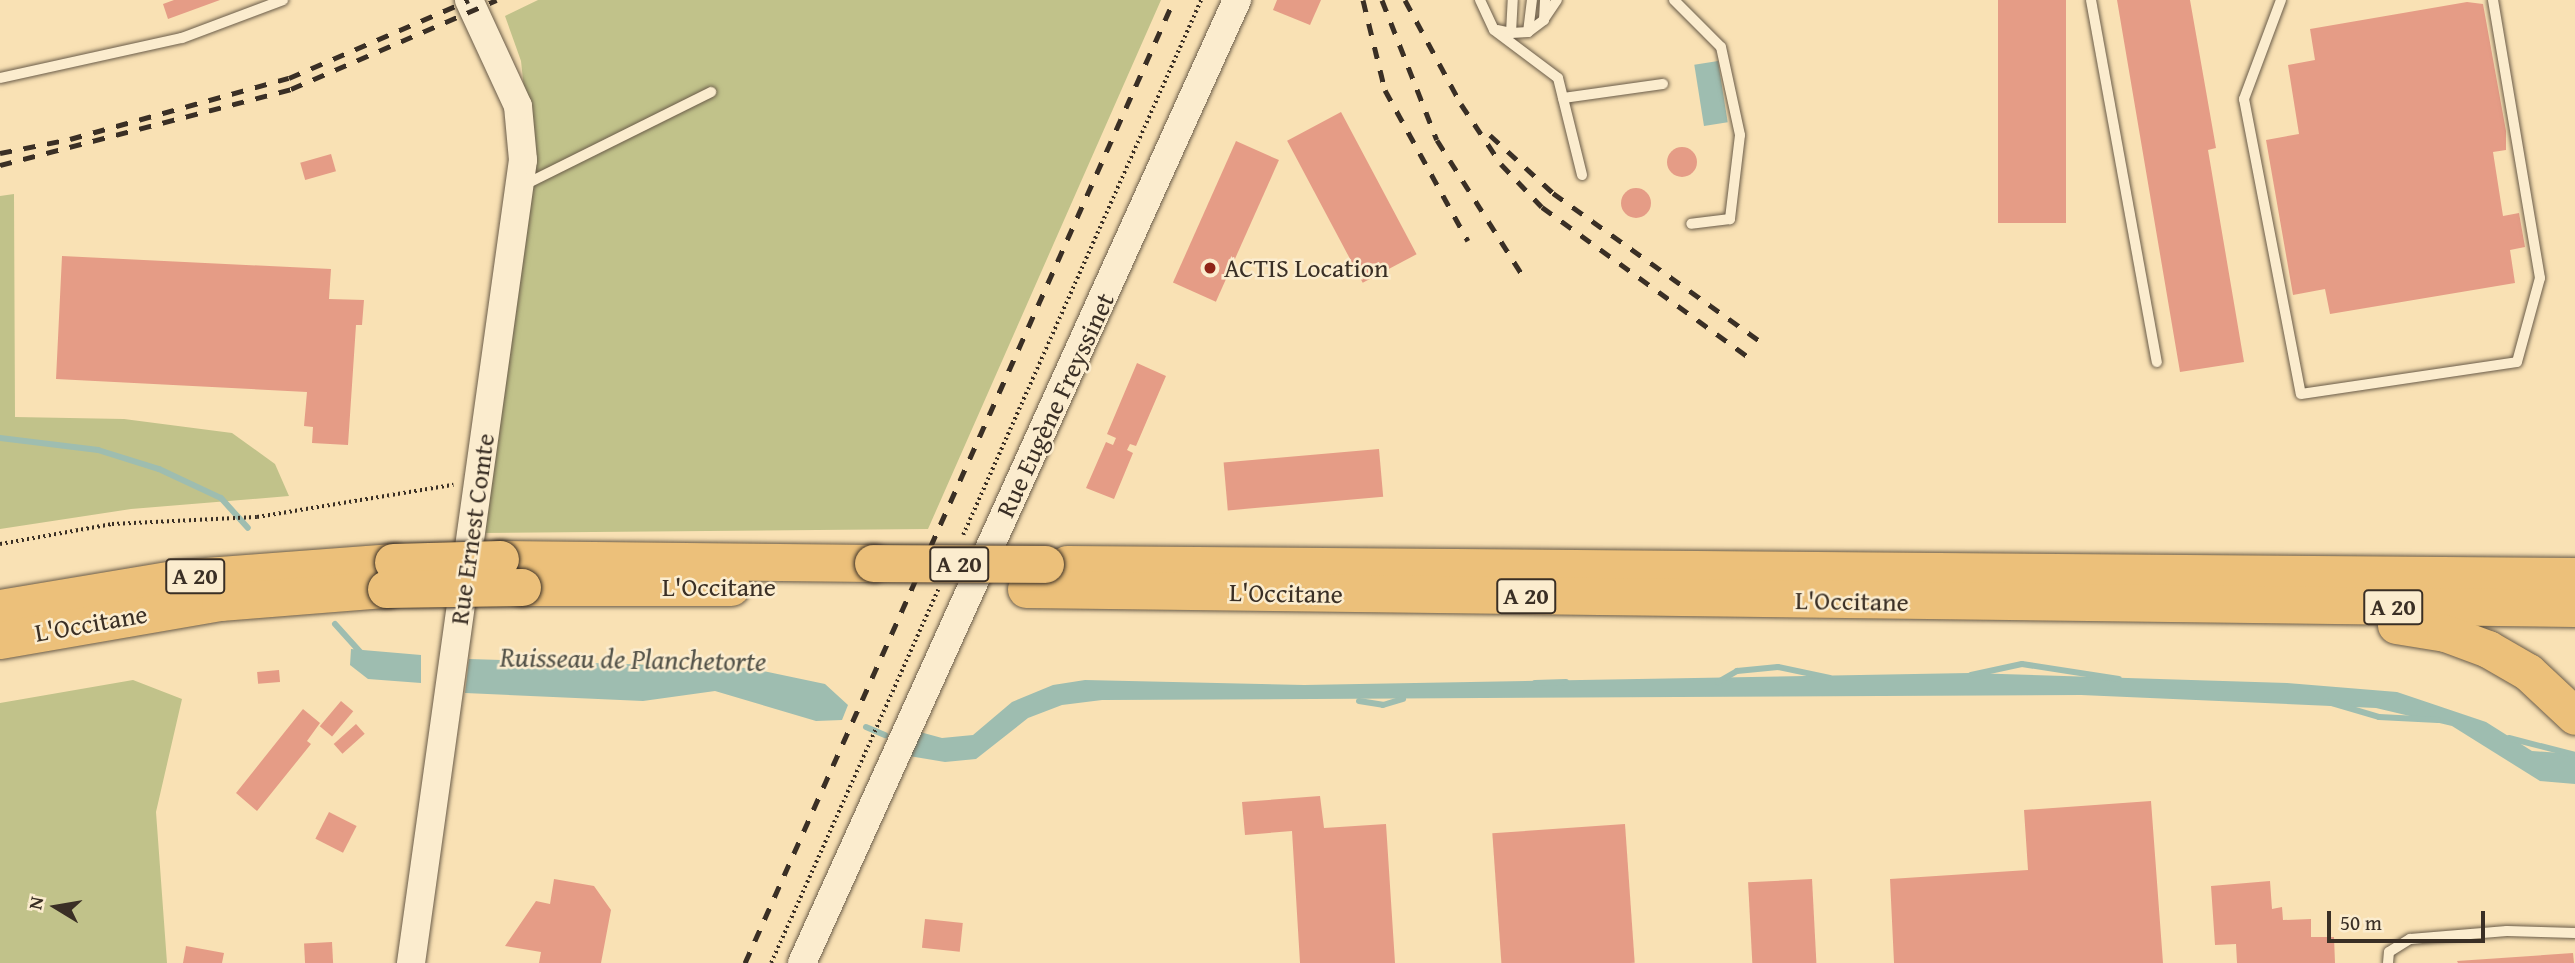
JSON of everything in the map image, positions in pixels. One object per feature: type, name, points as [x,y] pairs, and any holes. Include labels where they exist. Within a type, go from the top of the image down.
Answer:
[{"type":"highway","points":[[2413,575],[2575,553]]},
{"type":"highway","name":"L'Occitane","points":[[0,608],[180,578],[511,573],[1036,577],[2211,605],[2575,608]]},
{"type":"highway","name":"L'Occitane","points":[[0,640],[389,575]]},
{"type":"highway","name":"L'Occitane","points":[[1036,577],[2575,576]]},
{"type":"highway","points":[[2211,605],[2445,633],[2528,672],[2575,716]]},
{"type":"street","name":"Rue Ernest Comte","points":[[411,963],[520,187],[518,106],[511,96],[469,0]]},
{"type":"street","name":"Rue Eugène Freyssinet","points":[[802,963],[1237,0]]},
{"type":"street","name":"Rue Ernest Comte","points":[[398,963],[509,170],[511,96]]},
{"type":"lane","points":[[0,78],[182,37],[283,0]]},
{"type":"lane","points":[[1480,0],[1494,30],[1558,78],[1582,175]]},
{"type":"lane","points":[[1511,33],[1513,0]]},
{"type":"lane","points":[[1528,32],[1532,0]]},
{"type":"lane","points":[[1544,20],[1545,0]]},
{"type":"lane","points":[[1494,30],[1528,32],[1544,20],[1557,0]]},
{"type":"lane","points":[[1674,0],[1721,47],[1740,135],[1730,219],[1691,224]]},
{"type":"lane","points":[[2091,0],[2157,362]]},
{"type":"lane","points":[[2281,0],[2244,99],[2301,394],[2517,362],[2540,278],[2493,0]]},
{"type":"lane","points":[[1563,99],[1662,84]]},
{"type":"lane","points":[[520,187],[711,92]]},
{"type":"lane","points":[[2388,963],[2389,952],[2410,939],[2571,932]]},
{"type":"path","points":[[961,539],[1201,0]]},
{"type":"path","points":[[0,544],[112,524],[271,515],[466,482]]},
{"type":"path","points":[[771,963],[945,576]]},
{"type":"green space","points":[[538,0],[1161,0],[928,529],[481,533],[533,171],[521,61],[505,16]]},
{"type":"green space","points":[[14,194],[15,417],[124,419],[232,433],[275,464],[289,496],[131,509],[0,529],[0,196]]},
{"type":"green space","points":[[133,680],[182,699],[156,812],[167,963],[0,963],[0,703]]},
{"type":"shaded area","points":[[1718,61],[1728,122],[1704,126],[1694,65]]},
{"type":"shaded area","points":[[351,649],[421,655],[421,683],[368,679],[350,665]]},
{"type":"shaded area","points":[[469,659],[749,668],[825,684],[848,705],[842,720],[816,721],[715,691],[643,701],[465,693]]},
{"type":"shaded area","points":[[1969,673],[2287,683],[2397,692],[2486,722],[2532,751],[2575,754],[2575,784],[2540,781],[2452,726],[2376,708],[2081,695],[1102,700],[1062,705],[1028,718],[976,759],[945,762],[909,756],[920,732],[942,738],[973,735],[1012,702],[1053,685],[1085,680],[1304,685]]},
{"type":"building","points":[[174,0],[220,0],[168,19],[163,4]]},
{"type":"building","points":[[1277,0],[1321,0],[1310,25],[1273,10]]},
{"type":"building","points":[[1998,0],[2066,0],[2066,223],[1998,223]]},
{"type":"building","points":[[2117,0],[2190,0],[2216,148],[2208,150],[2244,362],[2180,372]]},
{"type":"building","points":[[2467,2],[2483,4],[2506,131],[2506,150],[2493,152],[2503,216],[2519,213],[2525,247],[2510,250],[2515,283],[2330,314],[2325,289],[2293,295],[2266,140],[2299,134],[2288,65],[2315,60],[2310,29]]},
{"type":"building","points":[[1341,112],[1417,254],[1363,283],[1287,141]]},
{"type":"building","points":[[1236,141],[1279,160],[1216,302],[1173,283]]},
{"type":"building","points":[[1682,147],[1693,151],[1697,162],[1693,173],[1682,177],[1671,173],[1667,162],[1671,151]]},
{"type":"building","points":[[331,154],[336,171],[305,180],[300,163]]},
{"type":"building","points":[[1636,188],[1642,189],[1650,197],[1650,209],[1642,217],[1636,218],[1630,217],[1622,209],[1621,203],[1622,197],[1630,189]]},
{"type":"building","points":[[62,256],[331,269],[329,299],[364,300],[362,325],[356,325],[348,445],[312,443],[313,427],[304,426],[307,392],[56,379]]},
{"type":"building","points":[[1137,363],[1166,376],[1136,446],[1130,444],[1127,450],[1133,453],[1114,499],[1086,488],[1106,442],[1113,445],[1116,438],[1107,434]]},
{"type":"building","points":[[1379,449],[1383,497],[1228,510],[1224,463]]},
{"type":"building","points":[[279,670],[280,682],[258,684],[257,672]]},
{"type":"building","points":[[341,701],[353,711],[332,737],[320,726]]},
{"type":"building","points":[[303,709],[320,723],[307,741],[311,744],[257,811],[236,793]]},
{"type":"building","points":[[356,724],[365,734],[342,754],[334,744]]},
{"type":"building","points":[[1320,796],[1324,828],[1386,824],[1395,963],[1300,963],[1292,831],[1245,835],[1242,802]]},
{"type":"building","points":[[2151,801],[2163,963],[1894,963],[1890,879],[2028,870],[2024,810]]},
{"type":"building","points":[[329,812],[357,826],[343,853],[315,839]]},
{"type":"building","points":[[1625,824],[1635,963],[1501,963],[1492,833]]},
{"type":"building","points":[[554,879],[594,886],[611,910],[601,963],[539,963],[541,952],[505,946],[536,901],[550,904]]},
{"type":"building","points":[[1812,879],[1816,963],[1752,963],[1748,882]]},
{"type":"building","points":[[2270,881],[2272,909],[2282,907],[2283,920],[2311,919],[2311,937],[2334,937],[2335,963],[2237,963],[2236,944],[2215,945],[2211,886]]},
{"type":"building","points":[[925,919],[963,923],[960,952],[922,948]]},
{"type":"building","points":[[332,942],[333,963],[305,963],[304,943]]},
{"type":"building","points":[[186,946],[224,953],[222,963],[183,963]]},
{"type":"building","points":[[2573,953],[2574,963],[2457,961]]},
{"type":"waterway","name":"Ruisseau de Planchetorte","points":[[0,438],[98,450],[159,469],[221,498],[248,528]]},
{"type":"waterway","name":"Ruisseau de Planchetorte","points":[[335,624],[361,653]]},
{"type":"waterway","name":"Ruisseau de Planchetorte","points":[[1971,675],[2022,664],[2119,679]]},
{"type":"waterway","name":"Ruisseau de Planchetorte","points":[[1718,682],[1737,671],[1778,667],[1830,678]]},
{"type":"waterway","name":"Ruisseau de Planchetorte","points":[[1535,683],[1566,682]]},
{"type":"waterway","name":"Ruisseau de Planchetorte","points":[[1359,701],[1383,705],[1403,699]]},
{"type":"waterway","name":"Ruisseau de Planchetorte","points":[[2325,701],[2379,717],[2438,720]]},
{"type":"waterway","name":"Ruisseau de Planchetorte","points":[[866,727],[885,735]]},
{"type":"waterway","name":"Ruisseau de Planchetorte","points":[[2509,738],[2575,755]]},
{"type":"railway","points":[[0,153],[70,139],[289,78],[469,0]]},
{"type":"railway","points":[[0,165],[291,89],[497,0]]},
{"type":"railway","points":[[745,963],[1174,0]]},
{"type":"railway","points":[[1363,0],[1385,90],[1468,241]]},
{"type":"railway","points":[[1382,0],[1437,140],[1523,276]]},
{"type":"railway","points":[[1405,0],[1461,104],[1501,164],[1542,207],[1751,359]]},
{"type":"railway","points":[[1490,135],[1553,193],[1764,344]]},
{"type":"place","name":"ACTIS Location","points":[[1210,268]]}]
